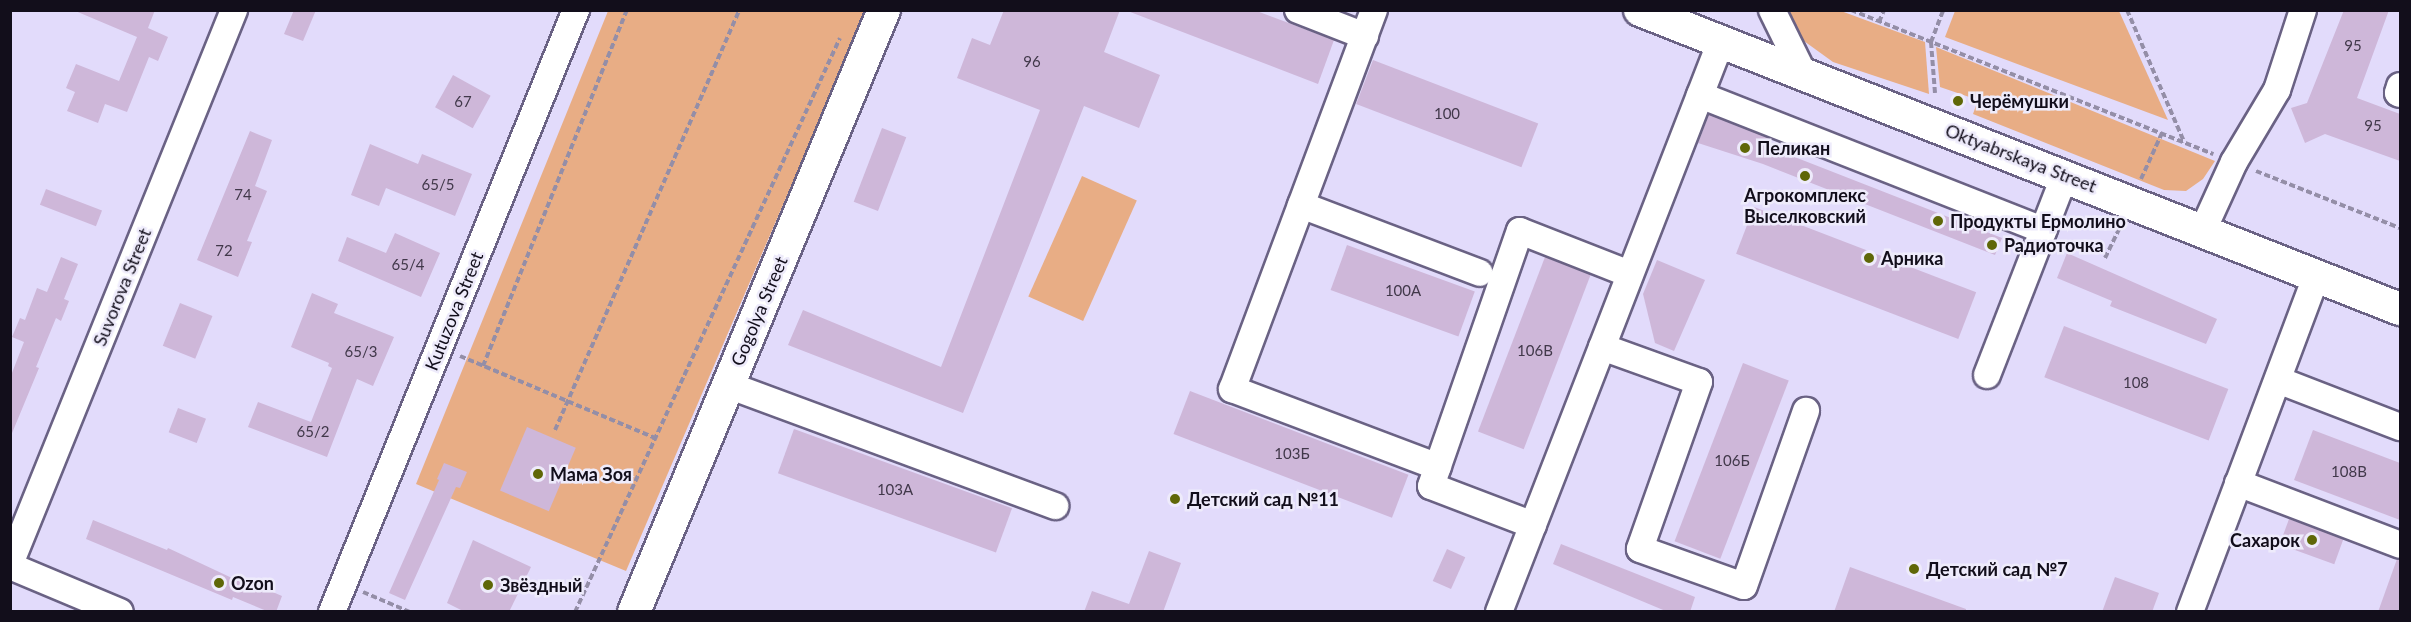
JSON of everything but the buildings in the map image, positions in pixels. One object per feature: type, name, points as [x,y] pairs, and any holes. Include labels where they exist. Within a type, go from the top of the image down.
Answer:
[{"type":"main road","name":"Gogolya Street","points":[[633,612],[884,10]]},
{"type":"main road","name":"Oktyabrskaya Street","points":[[1640,10],[2065,175],[2400,309]]},
{"type":"street","name":"Suvorova Street","points":[[10,565],[234,10]]},
{"type":"street","name":"Kutuzova Street","points":[[332,612],[576,10]]},
{"type":"street","points":[[1298,10],[1365,36]]},
{"type":"street","points":[[1374,10],[1232,389],[1438,467]]},
{"type":"street","points":[[1772,10],[1803,73]]},
{"type":"street","points":[[2204,230],[2234,162],[2277,90],[2303,10]]},
{"type":"street","points":[[1499,612],[1721,41]]},
{"type":"street","points":[[2400,86],[2398,93],[2400,94]]},
{"type":"street","points":[[1700,95],[2043,230]]},
{"type":"street","points":[[1987,375],[2065,175]]},
{"type":"street","points":[[1301,205],[1480,273]]},
{"type":"street","points":[[1533,525],[1431,486],[1520,231],[1630,274]]},
{"type":"street","points":[[2190,612],[2317,275]]},
{"type":"street","points":[[1602,347],[1700,382],[1640,549],[1744,586],[1806,411]]},
{"type":"street","points":[[2278,380],[2400,427]]},
{"type":"street","points":[[728,385],[1055,506]]},
{"type":"street","points":[[2238,483],[2400,545]]},
{"type":"street","points":[[10,565],[120,612]]},
{"type":"path","points":[[483,366],[627,10]]},
{"type":"path","points":[[555,430],[739,10]]},
{"type":"path","points":[[1851,10],[2400,228]]},
{"type":"path","points":[[1879,22],[1884,10]]},
{"type":"path","points":[[1935,93],[1930,42],[1943,10]]},
{"type":"path","points":[[2127,10],[2184,142]]},
{"type":"path","points":[[575,612],[843,32]]},
{"type":"path","points":[[440,347],[567,403],[655,438]]},
{"type":"path","points":[[344,584],[410,612]]},
{"type":"shaded area","points":[[608,11],[866,11],[626,571],[416,484]]},
{"type":"shaded area","points":[[1781,11],[1841,11],[1925,42],[1929,94],[1833,62],[1797,36]]},
{"type":"shaded area","points":[[1955,11],[2119,11],[2168,120],[1945,37]]},
{"type":"shaded area","points":[[1936,47],[2215,161],[2203,179],[2186,191],[2164,190],[1973,114],[1978,100],[1940,87]]},
{"type":"shaded area","points":[[1082,176],[1137,200],[1083,321],[1028,297]]},
{"type":"place","name":"Черёмушки","points":[[1958,101]]},
{"type":"place","name":"Пеликан","points":[[1745,148]]},
{"type":"place","name":"Агрокомплекс Выселковский","points":[[1805,176]]},
{"type":"place","name":"Продукты Ермолино","points":[[1938,221]]},
{"type":"place","name":"Радиоточка","points":[[1992,245]]},
{"type":"place","name":"Арника","points":[[1869,258]]},
{"type":"place","name":"Мама Зоя","points":[[538,474]]},
{"type":"place","name":"Детский сад №11","points":[[1175,499]]},
{"type":"place","name":"Сахарок","points":[[2312,540]]},
{"type":"place","name":"Детский сад №7","points":[[1914,569]]},
{"type":"place","name":"Ozon","points":[[219,583]]},
{"type":"place","name":"Звёздный","points":[[488,585]]}]
